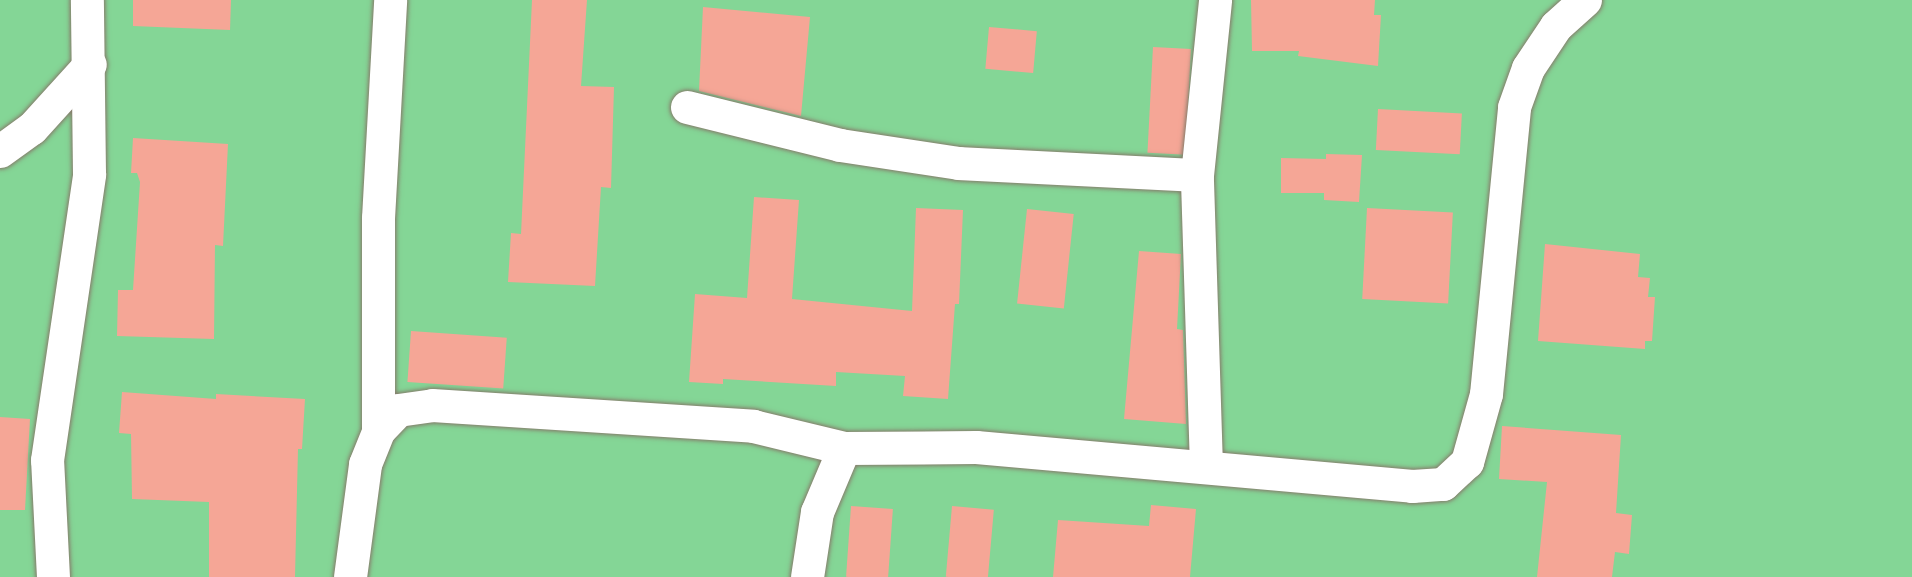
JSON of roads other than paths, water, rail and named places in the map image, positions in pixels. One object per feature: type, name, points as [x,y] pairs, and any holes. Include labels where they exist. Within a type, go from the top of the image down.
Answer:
[{"type":"street","points":[[53,577],[47,460],[89,174],[90,64],[87,0]]},
{"type":"street","points":[[350,577],[365,464],[378,431],[378,218],[390,0]]},
{"type":"street","points":[[1206,467],[1197,175],[1215,0]]},
{"type":"street","points":[[378,431],[398,410],[432,405],[753,426],[844,448],[976,447],[1412,486],[1443,484],[1467,462],[1486,394],[1514,107],[1552,13],[1585,0]]},
{"type":"street","points":[[0,151],[32,128],[90,64]]},
{"type":"street","points":[[687,107],[840,145],[959,163],[1197,175]]},
{"type":"street","points":[[807,577],[817,512],[844,448]]}]
